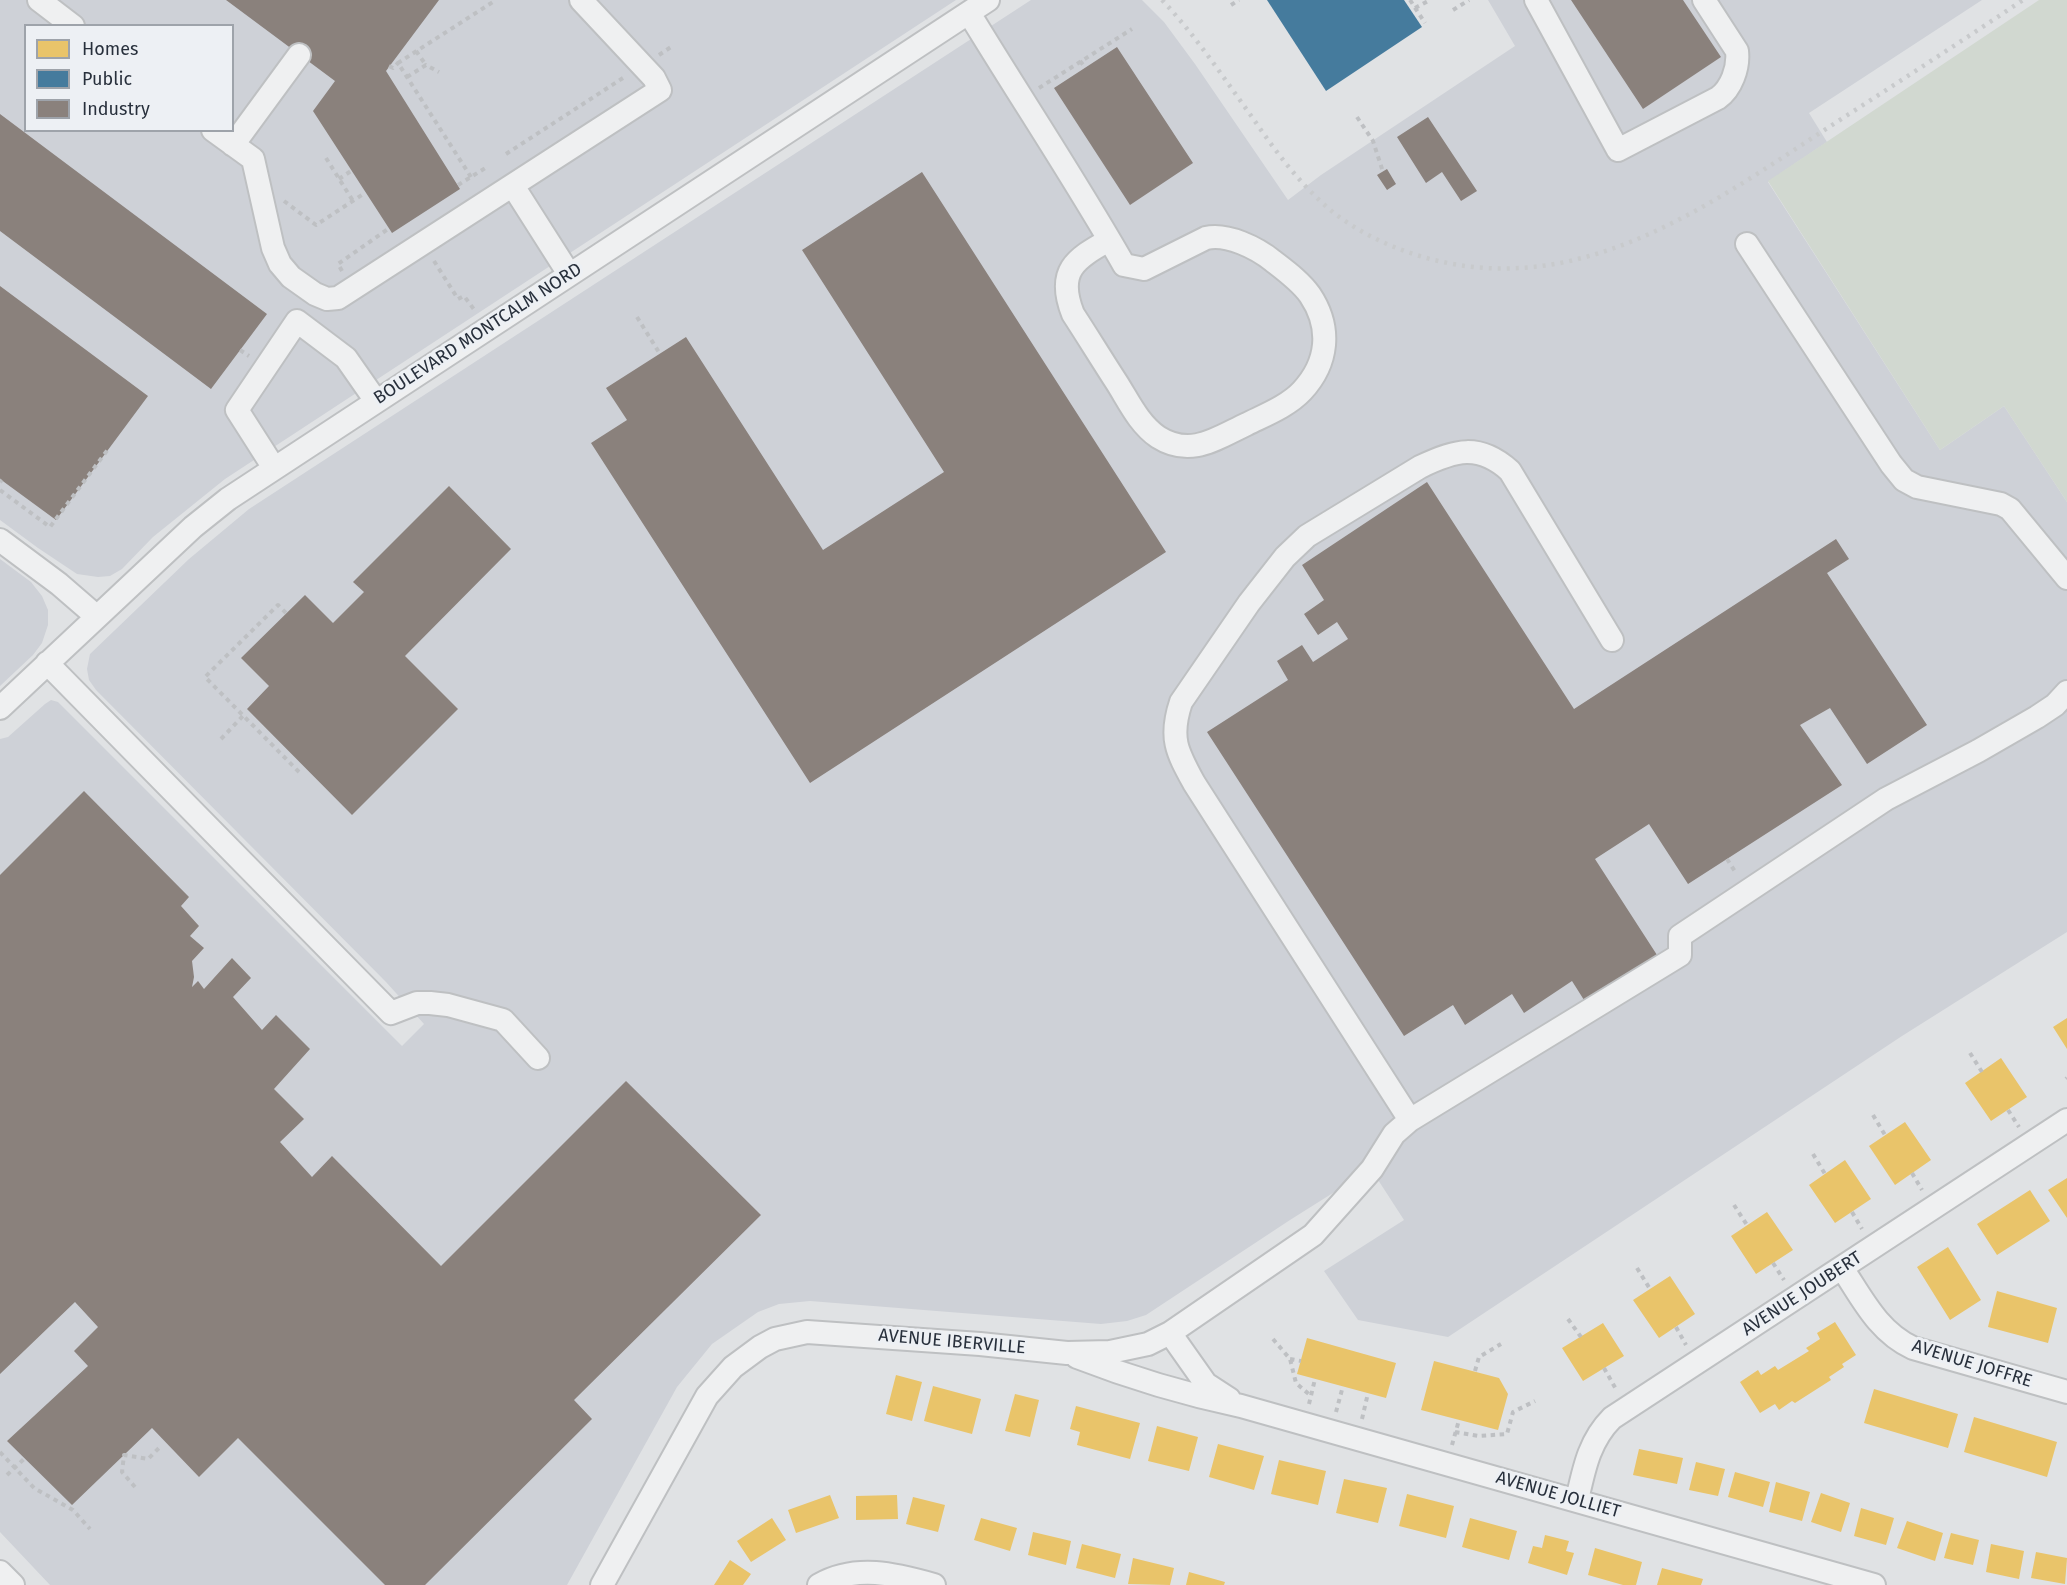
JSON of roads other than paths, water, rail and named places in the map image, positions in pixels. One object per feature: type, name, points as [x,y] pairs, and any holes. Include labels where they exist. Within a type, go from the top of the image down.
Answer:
[{"type":"street","points":[[39,0],[70,24]]},
{"type":"street","points":[[216,132],[253,159],[270,238],[280,264],[304,286],[327,299],[339,298],[660,90],[654,78],[581,0]]},
{"type":"street","name":"BOULEVARD MONTCALM NORD","points":[[0,708],[96,616],[198,523],[228,499],[988,0]]},
{"type":"street","points":[[1536,0],[1618,150],[1718,98],[1726,91],[1738,60],[1737,51],[1704,0]]},
{"type":"street","points":[[969,12],[1109,240],[1124,265],[1144,269],[1217,231],[1266,255],[1302,286],[1310,295],[1318,312],[1325,342],[1324,355],[1317,371],[1301,393],[1275,411],[1201,445],[1186,447],[1173,445],[1158,436],[1141,422],[1073,314],[1068,300],[1069,273],[1076,261],[1109,240]]},
{"type":"street","points":[[233,145],[300,55]]},
{"type":"street","points":[[513,186],[569,274]]},
{"type":"street","points":[[1747,244],[1891,464],[1904,480],[1917,487],[2001,504],[2010,510],[2067,578]]},
{"type":"street","points":[[274,468],[237,410],[297,321],[346,358],[376,401]]},
{"type":"street","points":[[1410,1120],[1194,783],[1178,753],[1175,735],[1180,702],[1249,603],[1285,557],[1307,536],[1411,472],[1440,458],[1461,453],[1482,453],[1498,460],[1510,471],[1612,640]]},
{"type":"street","points":[[0,540],[96,616]]},
{"type":"street","points":[[47,663],[391,1012],[417,1003],[430,1003],[448,1005],[503,1020],[538,1058]]},
{"type":"street","name":"AVENUE IBERVILLE","points":[[602,1585],[707,1396],[733,1367],[760,1347],[775,1339],[807,1332],[824,1332],[1067,1353],[1124,1351],[1148,1344],[1170,1333],[1313,1235],[1372,1169],[1394,1134],[1410,1120],[1680,955],[1680,936],[1886,799],[2037,717],[2055,705],[2067,692]]},
{"type":"street","name":"AVENUE JOUBERT","points":[[1576,1500],[1590,1448],[1612,1418],[2067,1120]]},
{"type":"street","name":"AVENUE JOFFRE","points":[[1842,1268],[1874,1318],[1901,1342],[1912,1348],[2067,1392]]},
{"type":"street","name":"AVENUE JOLLIET","points":[[1170,1333],[1206,1384],[1241,1406]]},
{"type":"street","name":"AVENUE JOLLIET","points":[[1067,1353],[1127,1377],[1189,1395],[1241,1406],[1875,1585]]},
{"type":"street","points":[[0,1572],[13,1585]]},
{"type":"street","points":[[819,1585],[838,1576],[866,1572],[896,1575],[934,1585]]},
{"type":"railway","points":[[1162,0],[1198,42],[1290,168],[1334,213],[1372,237],[1414,254],[1443,262],[1497,268],[1549,265],[1599,253],[1648,235],[1741,184],[2023,0]]}]
